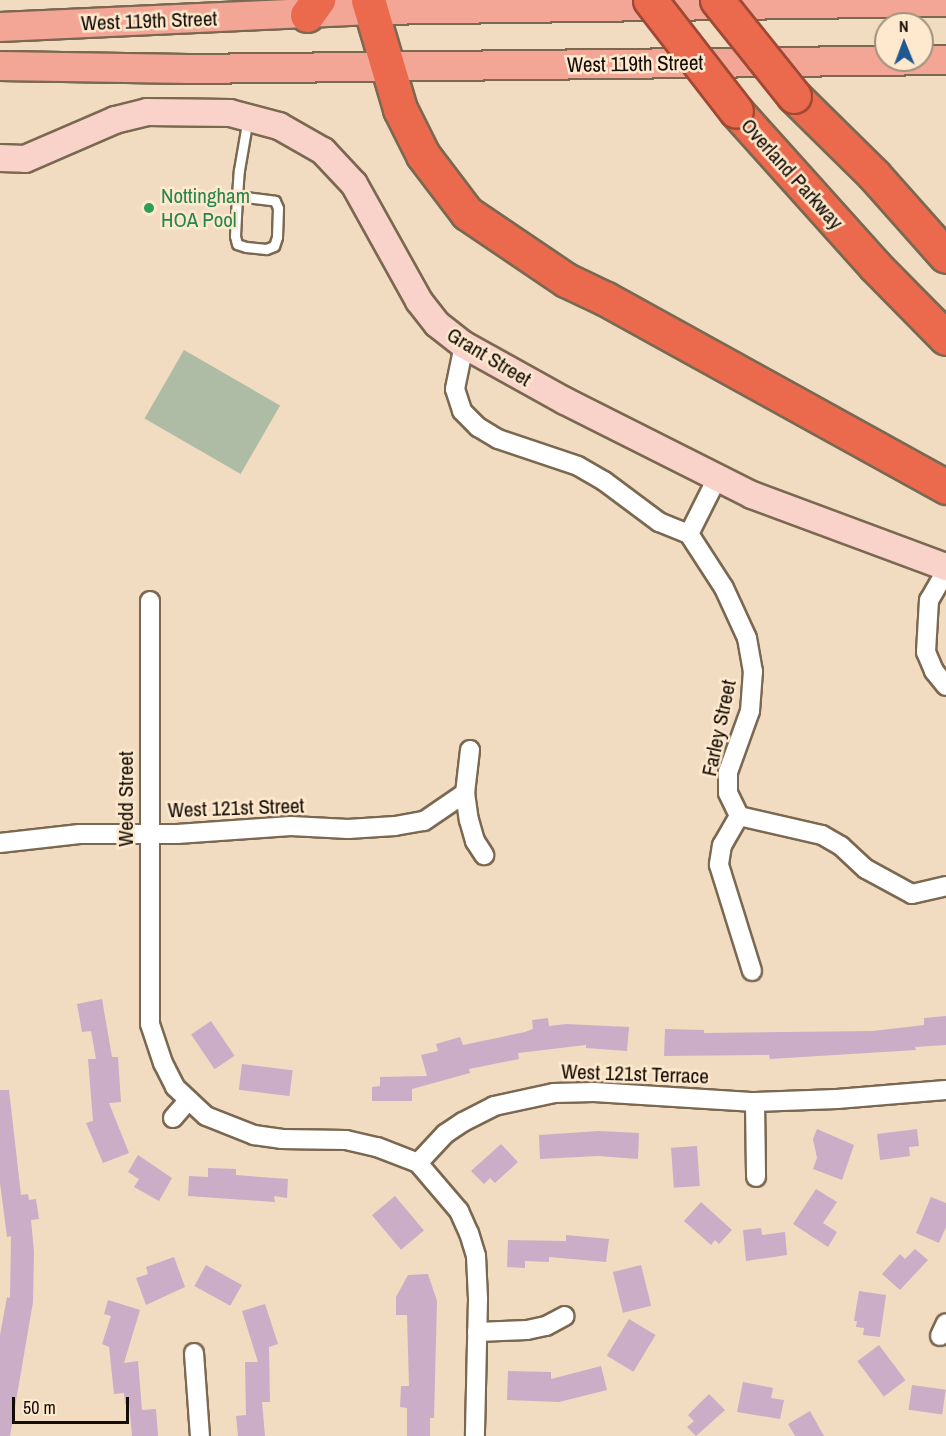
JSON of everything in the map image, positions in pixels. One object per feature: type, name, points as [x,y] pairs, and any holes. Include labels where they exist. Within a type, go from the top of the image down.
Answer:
[{"type":"highway","name":"Overland Parkway","points":[[650,0],[736,111],[875,266],[946,338]]},
{"type":"highway","points":[[717,0],[794,96],[874,175],[946,256]]},
{"type":"highway","points":[[370,5],[400,109],[423,155],[467,213],[566,280],[946,487]]},
{"type":"main road","name":"West 119th Street","points":[[0,27],[370,5],[946,2]]},
{"type":"main road","name":"West 119th Street","points":[[0,66],[189,69],[946,60]]},
{"type":"street","name":"Grant Street","points":[[0,159],[25,159],[115,120],[147,112],[207,111],[249,116],[301,137],[322,151],[354,184],[419,301],[437,324],[464,345],[490,362],[752,495],[946,569]]},
{"type":"street","points":[[464,345],[455,389],[462,411],[478,427],[498,439],[578,466],[604,481],[659,522],[689,534],[717,478]]},
{"type":"street","name":"Farley Street","points":[[689,534],[729,596],[752,656],[753,696],[750,711],[728,772],[728,793],[739,816]]},
{"type":"street","points":[[946,569],[929,600],[926,652],[934,671],[946,686]]},
{"type":"street","name":"Wedd Street","points":[[150,601],[148,998],[150,1024],[159,1054],[175,1087],[188,1101]]},
{"type":"street","points":[[470,750],[465,793],[475,841],[484,855]]},
{"type":"street","name":"West 121st Street","points":[[0,843],[33,837],[79,834],[148,834],[280,827],[348,829],[395,826],[424,821],[465,793]]},
{"type":"street","points":[[752,971],[719,865],[722,845],[739,816],[822,835],[841,846],[866,870],[912,894],[946,885]]},
{"type":"street","name":"West 121st Terrace","points":[[418,1163],[445,1134],[463,1122],[494,1106],[524,1097],[554,1093],[594,1092],[755,1102],[837,1100],[946,1090]]},
{"type":"street","points":[[173,1118],[188,1101],[206,1116],[254,1135],[281,1139],[346,1140],[377,1147],[418,1163],[446,1194],[470,1233],[478,1272],[475,1436]]},
{"type":"street","points":[[755,1102],[756,1177]]},
{"type":"street","points":[[477,1332],[527,1330],[546,1326],[566,1316]]},
{"type":"street","points":[[194,1353],[200,1436]]},
{"type":"lane","points":[[237,196],[275,201],[278,208],[277,237],[274,246],[266,249],[246,248],[237,244],[237,196],[239,170],[249,116]]},
{"type":"green space","points":[[184,350],[280,405],[241,474],[144,418]]},
{"type":"building","points":[[102,999],[112,1057],[118,1057],[121,1102],[109,1103],[129,1153],[103,1163],[86,1123],[93,1121],[88,1059],[96,1059],[91,1031],[82,1032],[77,1004]]},
{"type":"building","points":[[946,1016],[946,1045],[915,1047],[916,1050],[770,1059],[769,1055],[664,1056],[665,1029],[704,1030],[704,1033],[873,1031],[924,1025],[924,1018]]},
{"type":"building","points":[[548,1018],[549,1026],[566,1024],[629,1027],[627,1051],[586,1048],[586,1045],[518,1053],[519,1059],[469,1069],[470,1073],[412,1089],[412,1101],[372,1101],[372,1087],[380,1086],[380,1077],[427,1076],[421,1055],[438,1051],[436,1044],[460,1037],[463,1045],[525,1032],[533,1029],[532,1020]]},
{"type":"building","points":[[211,1021],[234,1056],[215,1069],[191,1034]]},
{"type":"building","points":[[242,1064],[293,1070],[289,1096],[239,1090]]},
{"type":"building","points":[[0,1090],[9,1090],[21,1195],[28,1194],[29,1200],[36,1199],[39,1219],[31,1220],[34,1252],[33,1302],[10,1436],[0,1436],[0,1335],[7,1297],[10,1298],[11,1236],[7,1237],[0,1183]]},
{"type":"building","points":[[817,1129],[854,1145],[842,1180],[813,1169],[817,1158],[813,1139]]},
{"type":"building","points":[[917,1129],[919,1146],[909,1147],[910,1156],[880,1160],[877,1134]]},
{"type":"building","points":[[599,1131],[639,1133],[638,1159],[598,1156],[540,1159],[539,1135]]},
{"type":"building","points":[[501,1144],[518,1162],[495,1183],[490,1178],[484,1184],[471,1171]]},
{"type":"building","points":[[697,1146],[700,1186],[674,1188],[671,1148]]},
{"type":"building","points":[[138,1155],[172,1178],[159,1201],[134,1187],[139,1179],[128,1172]]},
{"type":"building","points":[[208,1168],[236,1169],[236,1175],[288,1179],[287,1198],[274,1196],[275,1202],[188,1196],[189,1176],[208,1177]]},
{"type":"building","points":[[816,1189],[837,1202],[823,1223],[837,1232],[828,1247],[793,1224]]},
{"type":"building","points":[[395,1196],[424,1230],[401,1250],[372,1215]]},
{"type":"building","points":[[931,1197],[946,1203],[946,1227],[939,1243],[916,1233]]},
{"type":"building","points":[[701,1202],[732,1230],[719,1244],[715,1240],[711,1245],[684,1221]]},
{"type":"building","points":[[761,1228],[762,1235],[785,1232],[787,1255],[746,1261],[743,1230]]},
{"type":"building","points":[[566,1235],[609,1239],[606,1262],[549,1257],[549,1262],[525,1261],[525,1268],[507,1267],[508,1240],[566,1241]]},
{"type":"building","points":[[915,1249],[928,1260],[900,1290],[882,1274],[900,1254],[905,1259]]},
{"type":"building","points":[[174,1257],[185,1287],[146,1305],[136,1278],[148,1274],[146,1267]]},
{"type":"building","points":[[206,1265],[242,1285],[230,1306],[194,1286]]},
{"type":"building","points":[[641,1265],[651,1306],[623,1313],[613,1272]]},
{"type":"building","points":[[428,1274],[437,1301],[434,1418],[430,1418],[430,1436],[407,1436],[407,1408],[400,1407],[401,1386],[409,1386],[407,1315],[396,1315],[396,1297],[408,1275]]},
{"type":"building","points":[[859,1291],[886,1295],[880,1337],[863,1335],[864,1328],[856,1327],[857,1321],[854,1321]]},
{"type":"building","points":[[108,1300],[140,1310],[124,1363],[138,1361],[142,1410],[156,1409],[158,1436],[132,1436],[129,1403],[125,1404],[124,1393],[114,1394],[109,1347],[102,1344],[111,1316],[104,1314]]},
{"type":"building","points":[[265,1304],[278,1344],[269,1347],[270,1402],[262,1402],[265,1436],[238,1436],[236,1416],[246,1415],[245,1362],[258,1362],[242,1311]]},
{"type":"building","points":[[629,1319],[656,1335],[633,1372],[607,1356]]},
{"type":"building","points":[[879,1345],[905,1380],[884,1396],[857,1361]]},
{"type":"building","points":[[601,1366],[607,1390],[559,1402],[507,1400],[508,1371],[551,1372],[551,1379]]},
{"type":"building","points":[[743,1382],[773,1388],[771,1398],[784,1400],[780,1419],[737,1412]]},
{"type":"building","points":[[912,1385],[946,1390],[942,1414],[909,1410]]},
{"type":"building","points":[[709,1394],[725,1410],[696,1436],[687,1427],[694,1421],[688,1415]]},
{"type":"building","points":[[810,1411],[824,1436],[795,1436],[788,1424]]},
{"type":"place","name":"Nottingham HOA Pool","points":[[149,208]]}]
